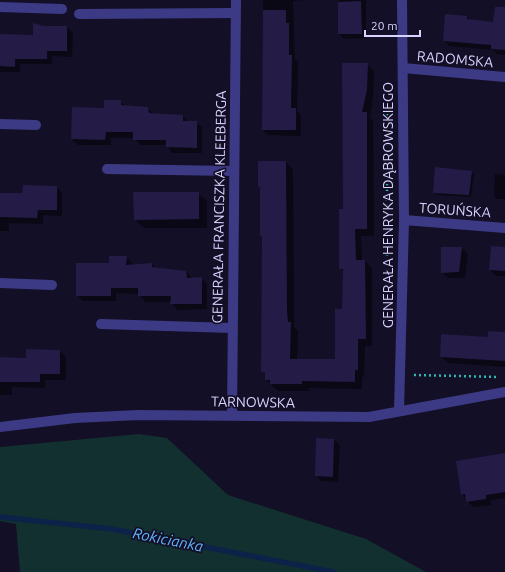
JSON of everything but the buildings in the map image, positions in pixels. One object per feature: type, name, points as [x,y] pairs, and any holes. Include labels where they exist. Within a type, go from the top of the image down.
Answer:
[{"type":"street","name":"GENERAŁA FRANCISZKA KLEEBERGA","points":[[232,415],[233,171],[236,0]]},
{"type":"street","name":"GENERAŁA HENRYKA DĄBROWSKIEGO","points":[[400,411],[404,220],[402,0]]},
{"type":"street","points":[[0,7],[62,8]]},
{"type":"street","points":[[79,14],[235,14]]},
{"type":"street","name":"RADOMSKA","points":[[403,68],[505,77]]},
{"type":"street","points":[[0,124],[36,125]]},
{"type":"street","points":[[107,169],[233,171]]},
{"type":"street","name":"TORUŃSKA","points":[[404,220],[505,228]]},
{"type":"street","points":[[0,284],[52,285]]},
{"type":"street","points":[[101,324],[232,328]]},
{"type":"street","name":"TARNOWSKA","points":[[0,428],[75,418],[138,415],[369,417],[505,392]]},
{"type":"path","points":[[387,103],[387,278]]},
{"type":"path","points":[[400,374],[505,378]]},
{"type":"green space","points":[[139,434],[167,438],[228,495],[366,539],[426,572],[20,572],[16,524],[0,521],[0,447]]},
{"type":"waterway","name":"Rokicianka","points":[[0,517],[112,529],[334,572]]}]
